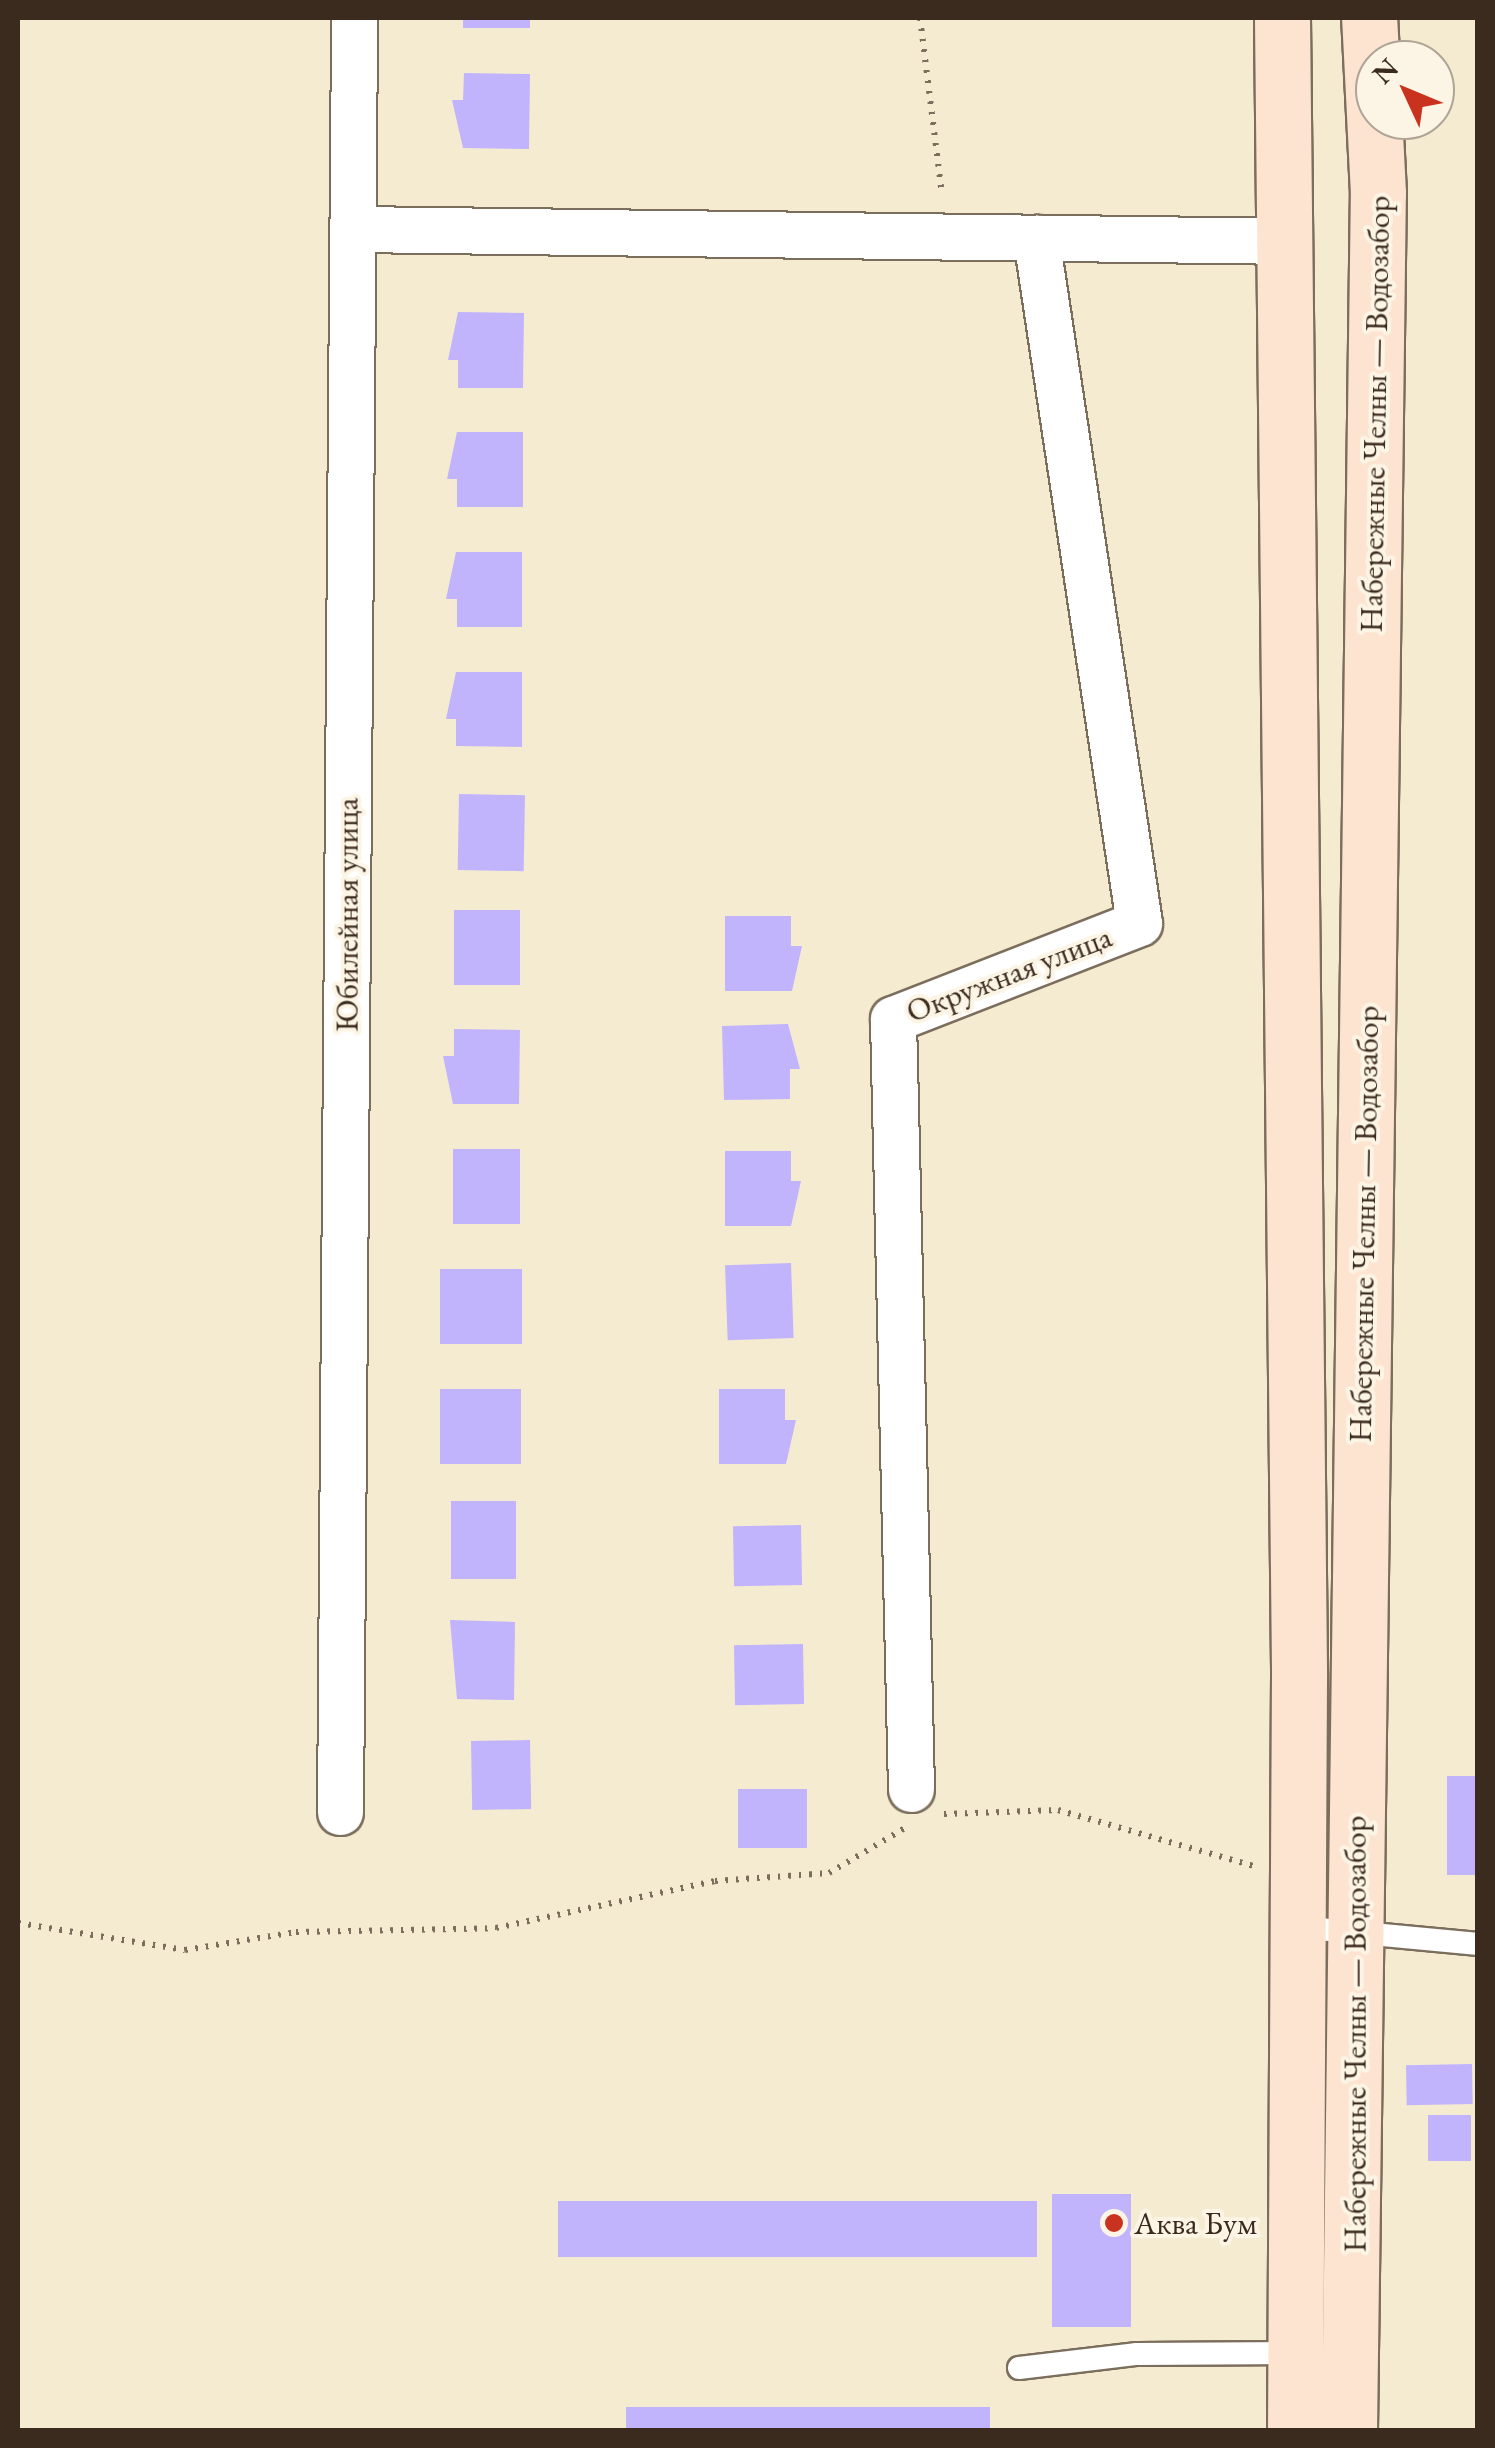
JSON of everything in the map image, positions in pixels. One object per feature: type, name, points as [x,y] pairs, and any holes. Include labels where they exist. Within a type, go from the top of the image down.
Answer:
[{"type":"main road","name":"Набережные Челны — Водозабор","points":[[1282,18],[1289,241],[1298,1904],[1295,2430]]},
{"type":"main road","name":"Набережные Челны — Водозабор","points":[[1349,2430],[1361,1929],[1378,193],[1369,18]]},
{"type":"street","name":"Юбилейная улица","points":[[340,1812],[354,18]]},
{"type":"street","points":[[353,229],[1289,241]]},
{"type":"street","name":"Окружная улица","points":[[910,1789],[893,1019],[1140,923],[1036,238]]},
{"type":"lane","points":[[1298,1904],[1361,1929],[1478,1944]]},
{"type":"lane","points":[[1019,2368],[1137,2354],[1298,2353]]},
{"type":"path","points":[[920,18],[948,236]]},
{"type":"path","points":[[18,1923],[186,1950],[296,1932],[496,1928],[715,1881],[829,1873],[922,1819],[1003,1808],[1148,1830],[1298,1904]]},
{"type":"building","points":[[463,18],[530,18],[530,28],[463,28]]},
{"type":"building","points":[[464,73],[530,74],[529,149],[463,148],[452,100],[463,100]]},
{"type":"building","points":[[458,312],[524,313],[523,388],[458,388],[458,360],[448,360]]},
{"type":"building","points":[[457,432],[523,432],[523,507],[457,507],[457,479],[447,479]]},
{"type":"building","points":[[456,552],[522,552],[522,627],[457,627],[457,599],[446,599]]},
{"type":"building","points":[[456,672],[522,672],[522,747],[456,746],[456,719],[446,719]]},
{"type":"building","points":[[459,794],[525,795],[524,871],[458,870]]},
{"type":"building","points":[[454,910],[520,910],[520,985],[454,985]]},
{"type":"building","points":[[725,916],[791,916],[791,946],[802,946],[792,991],[725,991]]},
{"type":"building","points":[[788,1024],[800,1069],[790,1069],[790,1099],[724,1100],[722,1026]]},
{"type":"building","points":[[454,1029],[520,1030],[519,1104],[453,1104],[443,1056],[454,1056]]},
{"type":"building","points":[[453,1149],[520,1149],[520,1224],[453,1224]]},
{"type":"building","points":[[725,1151],[791,1151],[791,1181],[801,1181],[791,1226],[725,1226]]},
{"type":"building","points":[[791,1263],[794,1338],[728,1340],[725,1265]]},
{"type":"building","points":[[440,1269],[522,1269],[522,1344],[440,1344]]},
{"type":"building","points":[[440,1389],[521,1389],[521,1464],[440,1464]]},
{"type":"building","points":[[719,1389],[785,1389],[785,1420],[796,1420],[786,1464],[719,1464]]},
{"type":"building","points":[[451,1501],[516,1501],[516,1579],[451,1579]]},
{"type":"building","points":[[801,1525],[802,1585],[734,1586],[733,1526]]},
{"type":"building","points":[[450,1620],[515,1622],[514,1700],[457,1699]]},
{"type":"building","points":[[803,1644],[804,1704],[735,1705],[734,1645]]},
{"type":"building","points":[[530,1740],[531,1809],[472,1810],[471,1741]]},
{"type":"building","points":[[1447,1776],[1478,1776],[1478,1875],[1447,1875]]},
{"type":"building","points":[[738,1789],[807,1789],[807,1848],[738,1848]]},
{"type":"building","points":[[1472,2064],[1473,2104],[1407,2105],[1406,2065]]},
{"type":"building","points":[[1428,2115],[1471,2115],[1471,2161],[1428,2161]]},
{"type":"building","points":[[1052,2194],[1131,2194],[1131,2327],[1052,2327]]},
{"type":"building","points":[[558,2201],[1037,2201],[1037,2257],[558,2257]]},
{"type":"building","points":[[626,2407],[990,2407],[990,2430],[626,2430]]},
{"type":"place","name":"Аква Бум","points":[[1114,2223]]}]
